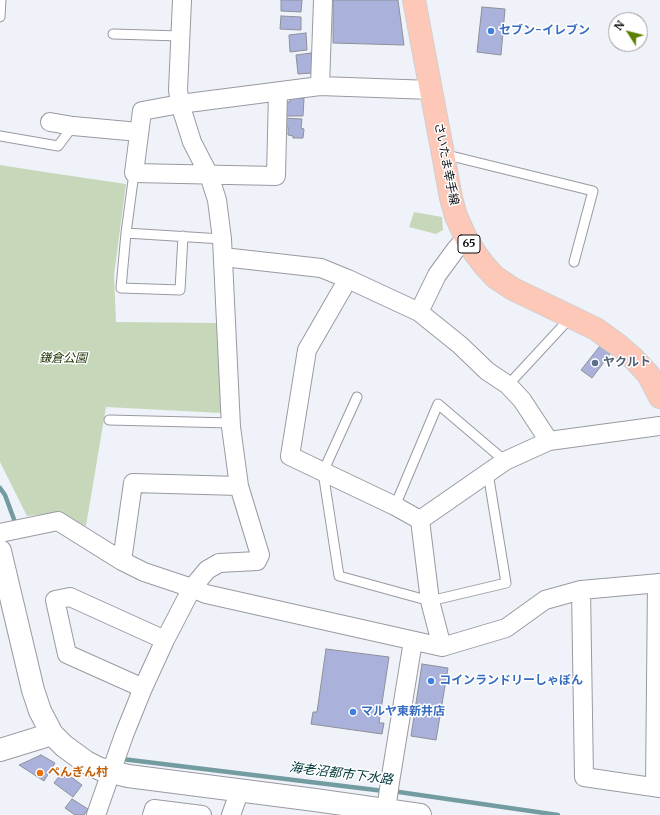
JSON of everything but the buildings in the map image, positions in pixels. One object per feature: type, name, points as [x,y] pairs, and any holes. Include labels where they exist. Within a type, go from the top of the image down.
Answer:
[{"type":"main road","name":"さいたま幸手線","points":[[414,0],[451,198],[456,216],[475,253],[495,277],[513,289],[596,329],[618,345],[648,374],[660,397]]},
{"type":"street","points":[[96,815],[124,735],[143,688],[165,640],[192,588],[207,570],[219,563],[257,561],[260,555],[239,486],[231,423],[222,248],[217,200],[209,175],[192,142],[180,104],[178,90],[182,0]]},
{"type":"street","points":[[320,86],[323,0]]},
{"type":"street","points":[[278,92],[276,176],[134,173],[142,111],[180,104],[320,86],[432,90]]},
{"type":"street","points":[[50,122],[74,126],[139,132]]},
{"type":"street","points":[[419,312],[437,275],[466,238]]},
{"type":"street","points":[[222,248],[321,268],[419,312],[460,345],[487,371],[508,385],[522,400],[549,441]]},
{"type":"street","points":[[348,279],[307,350],[290,456],[420,520]]},
{"type":"street","points":[[420,520],[505,461],[549,441],[660,426]]},
{"type":"street","points":[[122,561],[133,483],[239,486]]},
{"type":"street","points":[[420,520],[430,601],[442,647]]},
{"type":"street","points":[[0,533],[58,521],[122,561],[144,572],[206,594],[442,647],[506,628],[545,600],[582,590],[659,583],[657,788],[584,777],[582,590]]},
{"type":"street","points":[[0,551],[40,711],[52,734],[78,757],[100,769],[128,776],[240,790],[387,805],[420,815]]},
{"type":"street","points":[[143,688],[67,654],[55,600],[70,596],[165,640]]},
{"type":"street","points":[[387,805],[413,641]]},
{"type":"street","points":[[0,750],[52,734]]},
{"type":"street","points":[[231,815],[240,790]]},
{"type":"street","points":[[152,815],[154,809],[202,815]]},
{"type":"lane","points":[[0,17],[1,0]]},
{"type":"lane","points":[[113,34],[180,36]]},
{"type":"lane","points":[[0,136],[58,146],[74,126]]},
{"type":"lane","points":[[443,154],[593,191],[574,262]]},
{"type":"lane","points":[[134,173],[126,233],[121,288],[180,290],[183,236]]},
{"type":"lane","points":[[126,233],[183,236],[222,248]]},
{"type":"lane","points":[[508,385],[571,318]]},
{"type":"lane","points":[[357,397],[323,472],[339,576],[430,601],[506,583],[488,473]]},
{"type":"lane","points":[[394,506],[438,404],[505,461]]},
{"type":"lane","points":[[109,420],[231,423]]},
{"type":"green space","name":"鎌倉公園","points":[[0,165],[126,184],[114,275],[116,322],[219,323],[221,413],[106,407],[86,526],[56,513],[27,516],[0,462]]},
{"type":"green space","points":[[414,212],[442,217],[443,230],[436,234],[409,227]]},
{"type":"waterway","name":"海老沼都市下水路","points":[[0,488],[5,495],[15,522]]},
{"type":"waterway","name":"海老沼都市下水路","points":[[122,759],[384,791]]},
{"type":"waterway","name":"海老沼都市下水路","points":[[392,791],[558,815]]},
{"type":"place","name":"セブン-イレブン","points":[[491,31]]},
{"type":"place","name":"ヤクルト","points":[[595,363]]},
{"type":"place","name":"コインランドリーしゃぼん","points":[[431,681]]},
{"type":"place","name":"マルヤ東新井店","points":[[353,712]]},
{"type":"place","name":"ぺんぎん村","points":[[40,773]]}]
